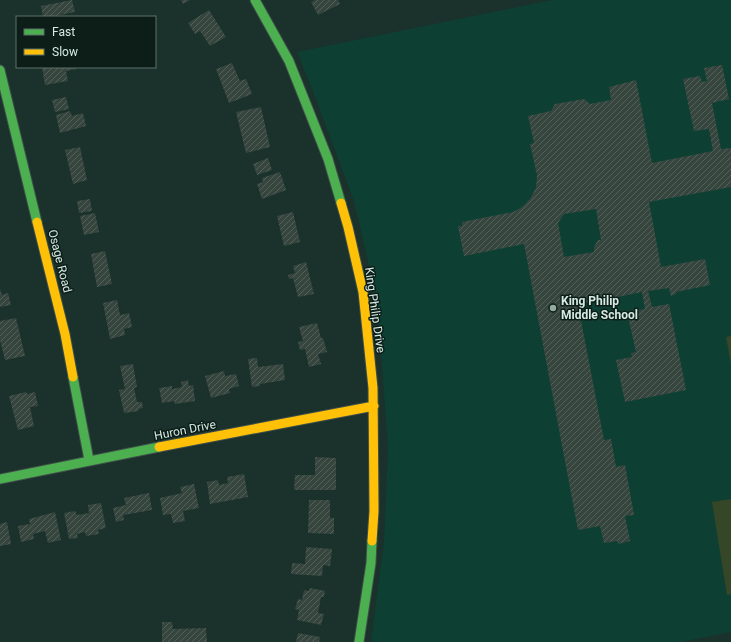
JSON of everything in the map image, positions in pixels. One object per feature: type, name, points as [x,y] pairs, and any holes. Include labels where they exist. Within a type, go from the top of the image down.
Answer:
[{"type":"street","name":"King Philip Drive","points":[[255,0],[289,61],[328,159],[348,227],[363,292],[374,406],[374,511],[371,563],[359,642]]},
{"type":"street","name":"Osage Road","points":[[0,70],[65,334],[89,460]]},
{"type":"street","name":"Huron Drive","points":[[0,479],[89,460],[374,406]]},
{"type":"shaded area","name":"King Philip Middle School","points":[[552,0],[731,0],[731,632],[681,642],[371,642],[384,542],[388,448],[381,352],[369,265],[354,201],[297,52]]},
{"type":"shaded area","points":[[731,336],[731,364],[726,337]]},
{"type":"shaded area","points":[[731,499],[731,594],[727,595],[712,502]]},
{"type":"building","points":[[72,0],[75,12],[55,16],[43,16],[41,6]]},
{"type":"building","points":[[181,0],[190,0],[183,4]]},
{"type":"building","points":[[315,0],[338,0],[340,4],[318,15],[311,2]]},
{"type":"building","points":[[209,10],[226,37],[210,46],[200,31],[195,34],[188,23]]},
{"type":"building","points":[[232,63],[240,81],[246,79],[252,94],[229,103],[216,69]]},
{"type":"building","points":[[722,65],[729,99],[712,103],[721,149],[731,148],[731,187],[649,202],[661,267],[705,259],[710,285],[676,292],[676,294],[671,296],[669,288],[648,291],[652,307],[669,304],[686,390],[625,402],[616,360],[632,357],[631,353],[636,352],[627,312],[645,309],[642,292],[578,305],[604,440],[611,439],[616,467],[625,465],[634,515],[625,516],[630,541],[618,544],[617,541],[604,543],[600,526],[578,530],[524,244],[464,256],[458,226],[462,226],[462,222],[513,212],[522,207],[530,199],[536,188],[537,175],[530,144],[534,143],[528,116],[551,111],[555,104],[584,99],[590,104],[611,100],[609,87],[636,80],[652,163],[713,151],[709,129],[694,131],[683,79],[700,76],[702,82],[707,81],[704,68]],"holes":[[[596,209],[601,240],[598,240],[594,247],[594,252],[564,257],[558,223],[564,214]]]},
{"type":"building","points":[[42,68],[76,68],[66,71],[68,81],[45,85]]},
{"type":"building","points":[[66,97],[69,109],[55,112],[52,100]]},
{"type":"building","points":[[261,107],[270,147],[246,153],[236,112]]},
{"type":"building","points":[[70,111],[72,116],[83,113],[86,126],[60,133],[56,115]]},
{"type":"building","points":[[80,147],[87,180],[73,184],[65,150]]},
{"type":"building","points":[[268,158],[272,170],[257,175],[253,164]]},
{"type":"building","points":[[280,172],[286,190],[262,199],[257,184],[263,182],[262,178]]},
{"type":"building","points":[[90,199],[92,211],[79,213],[77,201]]},
{"type":"building","points":[[293,212],[300,242],[284,246],[277,216]]},
{"type":"building","points":[[95,213],[99,232],[84,235],[80,216]]},
{"type":"building","points":[[105,251],[112,284],[97,287],[91,254]]},
{"type":"building","points":[[306,262],[314,294],[298,297],[293,278],[289,279],[288,275],[295,273],[293,266]]},
{"type":"building","points":[[0,289],[2,295],[8,293],[11,305],[0,307]]},
{"type":"building","points":[[117,300],[120,315],[129,313],[132,327],[124,329],[125,335],[110,339],[103,303]]},
{"type":"building","points":[[16,318],[25,356],[5,360],[0,340],[0,321]]},
{"type":"building","points":[[317,323],[327,352],[318,354],[321,364],[309,367],[305,349],[300,350],[298,342],[303,341],[299,327]]},
{"type":"building","points":[[257,358],[258,367],[283,364],[285,380],[260,384],[260,386],[252,387],[248,359]]},
{"type":"building","points":[[133,364],[137,387],[134,388],[137,402],[142,402],[143,408],[138,409],[139,411],[124,413],[119,390],[125,389],[120,366]]},
{"type":"building","points":[[224,371],[225,376],[236,374],[239,386],[229,389],[230,393],[211,398],[205,376]]},
{"type":"building","points":[[188,380],[189,386],[193,385],[195,401],[175,404],[174,401],[162,403],[159,388],[172,386],[172,389],[182,387],[181,382]]},
{"type":"building","points":[[26,392],[27,394],[35,392],[38,406],[30,407],[34,426],[18,430],[9,396]]},
{"type":"building","points":[[315,457],[336,458],[336,490],[294,490],[295,475],[315,475]]},
{"type":"building","points":[[244,474],[248,497],[210,504],[207,482],[218,480],[219,485],[228,483],[227,477]]},
{"type":"building","points":[[194,484],[199,508],[183,511],[185,521],[173,523],[171,514],[163,515],[160,498],[182,493],[180,487]]},
{"type":"building","points":[[149,493],[152,510],[123,515],[124,520],[116,522],[113,508],[126,505],[124,498]]},
{"type":"building","points":[[309,500],[330,500],[330,518],[334,518],[334,534],[308,533]]},
{"type":"building","points":[[101,503],[106,528],[98,530],[99,534],[86,536],[85,532],[77,534],[78,538],[69,539],[64,513],[75,511],[77,515],[89,513],[88,505]]},
{"type":"building","points":[[55,512],[61,540],[48,543],[45,531],[33,534],[34,539],[21,542],[18,526],[30,524],[29,519]]},
{"type":"building","points":[[7,522],[11,544],[0,546],[0,524]]},
{"type":"building","points":[[306,547],[332,549],[330,566],[323,565],[322,576],[291,574],[292,563],[305,564]]},
{"type":"building","points":[[310,588],[325,591],[324,597],[321,597],[318,613],[324,614],[321,625],[297,620],[299,610],[295,609],[298,599],[302,600],[304,590],[309,591]]},
{"type":"building","points":[[162,622],[172,622],[173,629],[206,628],[207,642],[162,642]]},
{"type":"building","points":[[298,633],[320,637],[319,642],[296,642]]},
{"type":"traffic: fast","points":[[255,0],[289,61],[328,159],[341,203]]},
{"type":"traffic: fast","points":[[0,70],[37,222]]},
{"type":"traffic: fast","points":[[73,377],[89,460]]},
{"type":"traffic: fast","points":[[0,479],[159,447]]},
{"type":"traffic: fast","points":[[359,642],[371,563],[372,541]]},
{"type":"traffic: slow","points":[[341,203],[363,292],[373,388],[374,511],[372,541]]},
{"type":"traffic: slow","points":[[37,222],[65,334],[73,377]]},
{"type":"traffic: slow","points":[[159,447],[374,406]]},
{"type":"place","name":"King Philip Middle School","points":[[553,308]]}]
